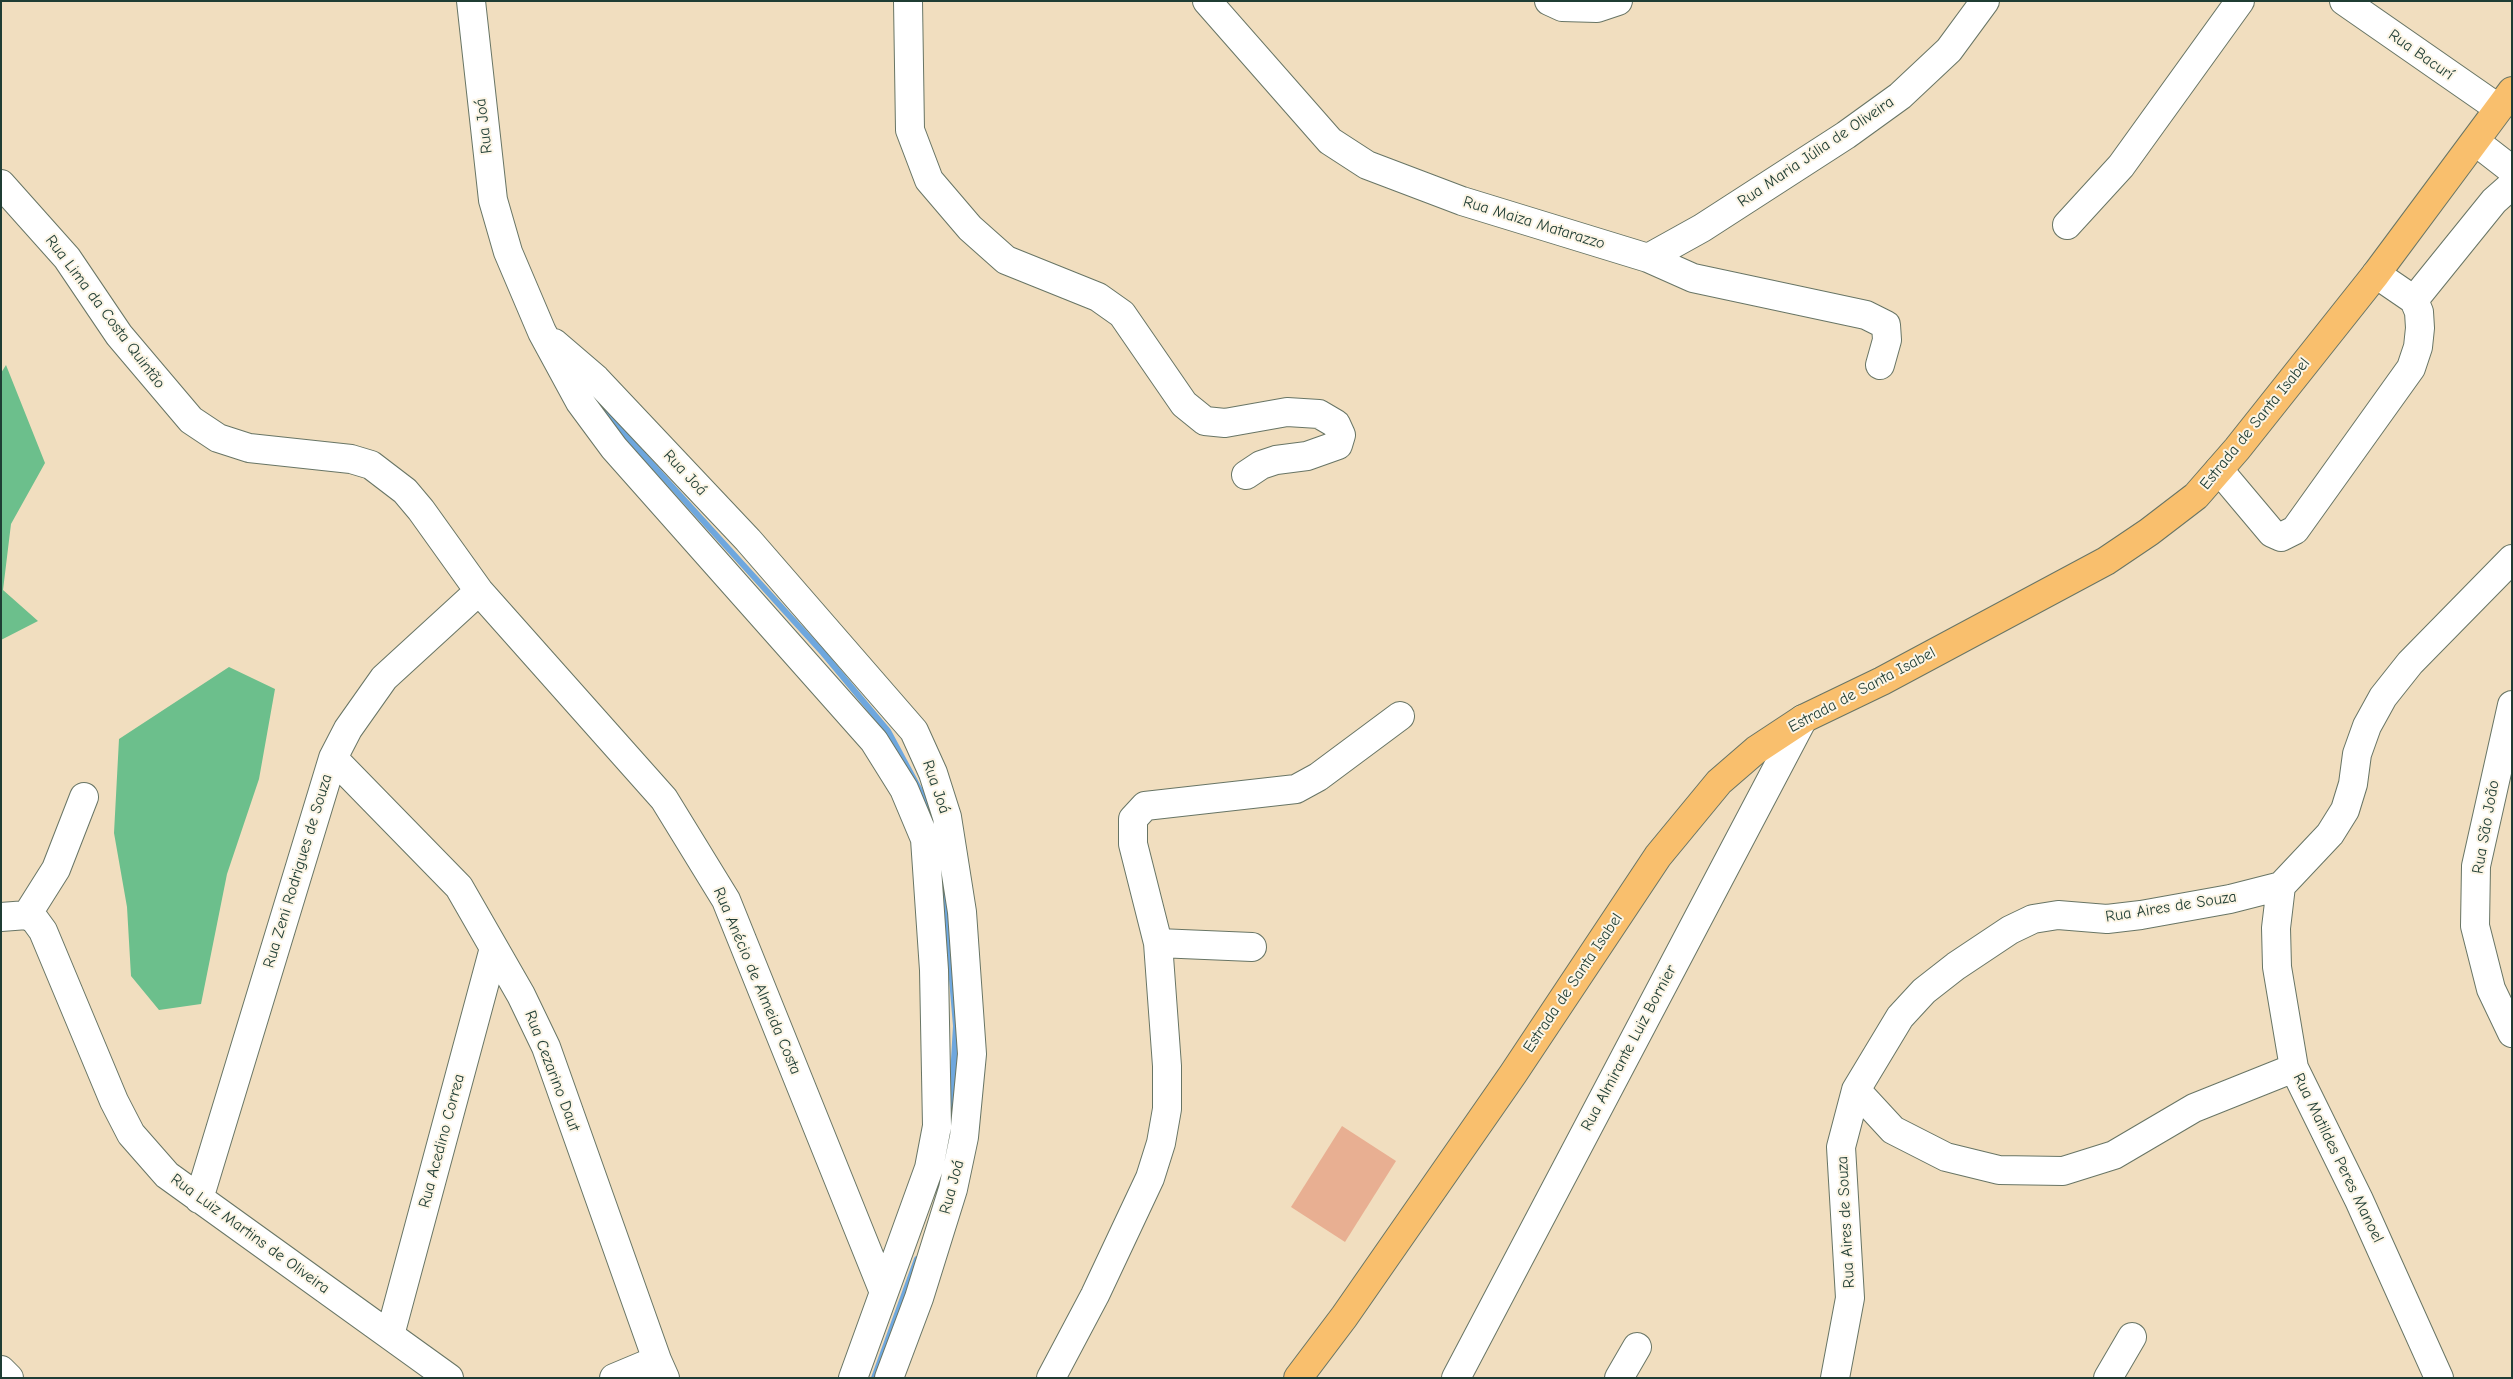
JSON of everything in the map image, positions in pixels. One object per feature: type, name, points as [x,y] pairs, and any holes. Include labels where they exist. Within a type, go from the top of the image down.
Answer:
[{"type":"main road","name":"Estrada de Santa Isabel","points":[[1298,1378],[1349,1309],[1513,1074],[1658,856],[1719,782],[1756,750],[1803,719],[1882,681],[2106,561],[2149,532],[2196,496],[2376,274],[2476,142],[2505,100]]},
{"type":"street","name":"Rua Joá","points":[[471,1],[493,200],[508,252],[542,332],[580,402],[614,448],[874,741],[904,789],[925,839],[934,970],[937,1126],[929,1168],[853,1378]]},
{"type":"street","points":[[908,1],[910,130],[929,180],[970,228],[1006,260],[1098,297],[1122,314],[1184,404],[1205,421],[1225,424],[1287,412],[1319,414],[1336,424],[1340,435],[1338,445],[1307,456],[1269,462],[1246,475]]},
{"type":"street","name":"Rua Maiza Matarazzo","points":[[1207,1],[1330,141],[1367,165],[1462,201],[1648,258],[1693,278],[1866,315],[1886,325],[1887,340],[1880,365]]},
{"type":"street","points":[[1549,1],[1562,7],[1597,8],[1618,1]]},
{"type":"street","name":"Rua Maria Júlia de Oliveira","points":[[1648,258],[1710,223],[1846,135],[1900,96],[1949,50],[1985,1]]},
{"type":"street","points":[[2067,225],[2121,166],[2240,1]]},
{"type":"street","name":"Rua Bacurí","points":[[2344,1],[2505,100]]},
{"type":"street","points":[[2476,142],[2512,170]]},
{"type":"street","name":"Rua Lima da Costa Quintão","points":[[1,184],[67,258],[119,335],[192,420],[218,438],[249,448],[351,459],[371,465],[385,474],[410,498],[479,591]]},
{"type":"street","points":[[2414,300],[2494,201],[2512,185]]},
{"type":"street","points":[[2219,470],[2272,533],[2281,537],[2296,530],[2411,368],[2418,347],[2419,312],[2414,300],[2376,274]]},
{"type":"street","name":"Rua Joá","points":[[542,332],[596,379],[748,540],[914,731],[933,773],[947,817],[962,912],[972,1054],[964,1138],[953,1189],[919,1298],[889,1378]]},
{"type":"street","points":[[2281,886],[2330,834],[2345,810],[2353,784],[2357,754],[2367,726],[2384,697],[2410,662],[2512,559]]},
{"type":"street","name":"Rua Zeni Rodrigues de Souza","points":[[199,1199],[332,758],[348,729],[384,678],[479,591]]},
{"type":"street","name":"Rua Anécio de Almeida Costa","points":[[479,591],[664,799],[726,900],[884,1290]]},
{"type":"street","name":"Rua São João","points":[[2512,706],[2476,866],[2475,926],[2491,989],[2512,1033]]},
{"type":"street","points":[[1050,1378],[1108,1268],[1150,1178],[1161,1143],[1166,1109],[1167,1066],[1158,943],[1133,844],[1133,819],[1145,806],[1296,789],[1318,777],[1400,716]]},
{"type":"street","name":"Rua Almirante Luiz Bornier","points":[[1456,1378],[1803,719]]},
{"type":"street","name":"Rua Cezarino Daut","points":[[332,758],[459,887],[521,995],[546,1047],[661,1369]]},
{"type":"street","points":[[14,916],[56,869],[84,797]]},
{"type":"street","name":"Rua Matildes Peres Manoel","points":[[2281,886],[2276,928],[2277,967],[2294,1068],[2359,1200],[2439,1378]]},
{"type":"street","name":"Rua Aires de Souza","points":[[1836,1378],[1850,1298],[1842,1147],[1856,1090],[1900,1017],[1924,991],[1971,956],[2010,930],[2033,919],[2058,915],[2107,919],[2141,915],[2230,900],[2281,886]]},
{"type":"street","name":"Rua Luiz Martins de Oliveira","points":[[14,916],[43,930],[114,1101],[131,1134],[167,1175],[449,1378]]},
{"type":"street","points":[[1158,943],[1252,947]]},
{"type":"street","name":"Rua Acedino Correa","points":[[390,1335],[494,948]]},
{"type":"street","points":[[1856,1090],[1892,1130],[1946,1157],[1999,1170],[2062,1171],[2114,1155],[2194,1108],[2294,1068]]},
{"type":"street","points":[[2108,1378],[2132,1337]]},
{"type":"street","points":[[1619,1378],[1637,1347]]},
{"type":"street","points":[[614,1378],[661,1369]]},
{"type":"street","points":[[1,1370],[10,1378]]},
{"type":"green space","points":[[6,365],[45,463],[11,524],[3,590],[38,621],[1,640],[1,373]]},
{"type":"green space","points":[[229,667],[275,689],[259,779],[227,874],[201,1004],[159,1010],[131,976],[127,907],[114,833],[119,739]]},
{"type":"building","points":[[1342,1126],[1396,1161],[1345,1242],[1291,1207]]},
{"type":"waterway","points":[[600,407],[823,653],[888,731],[924,798],[934,826]]},
{"type":"waterway","points":[[944,885],[956,1026],[949,1144]]},
{"type":"waterway","points":[[874,1378],[917,1259]]}]
